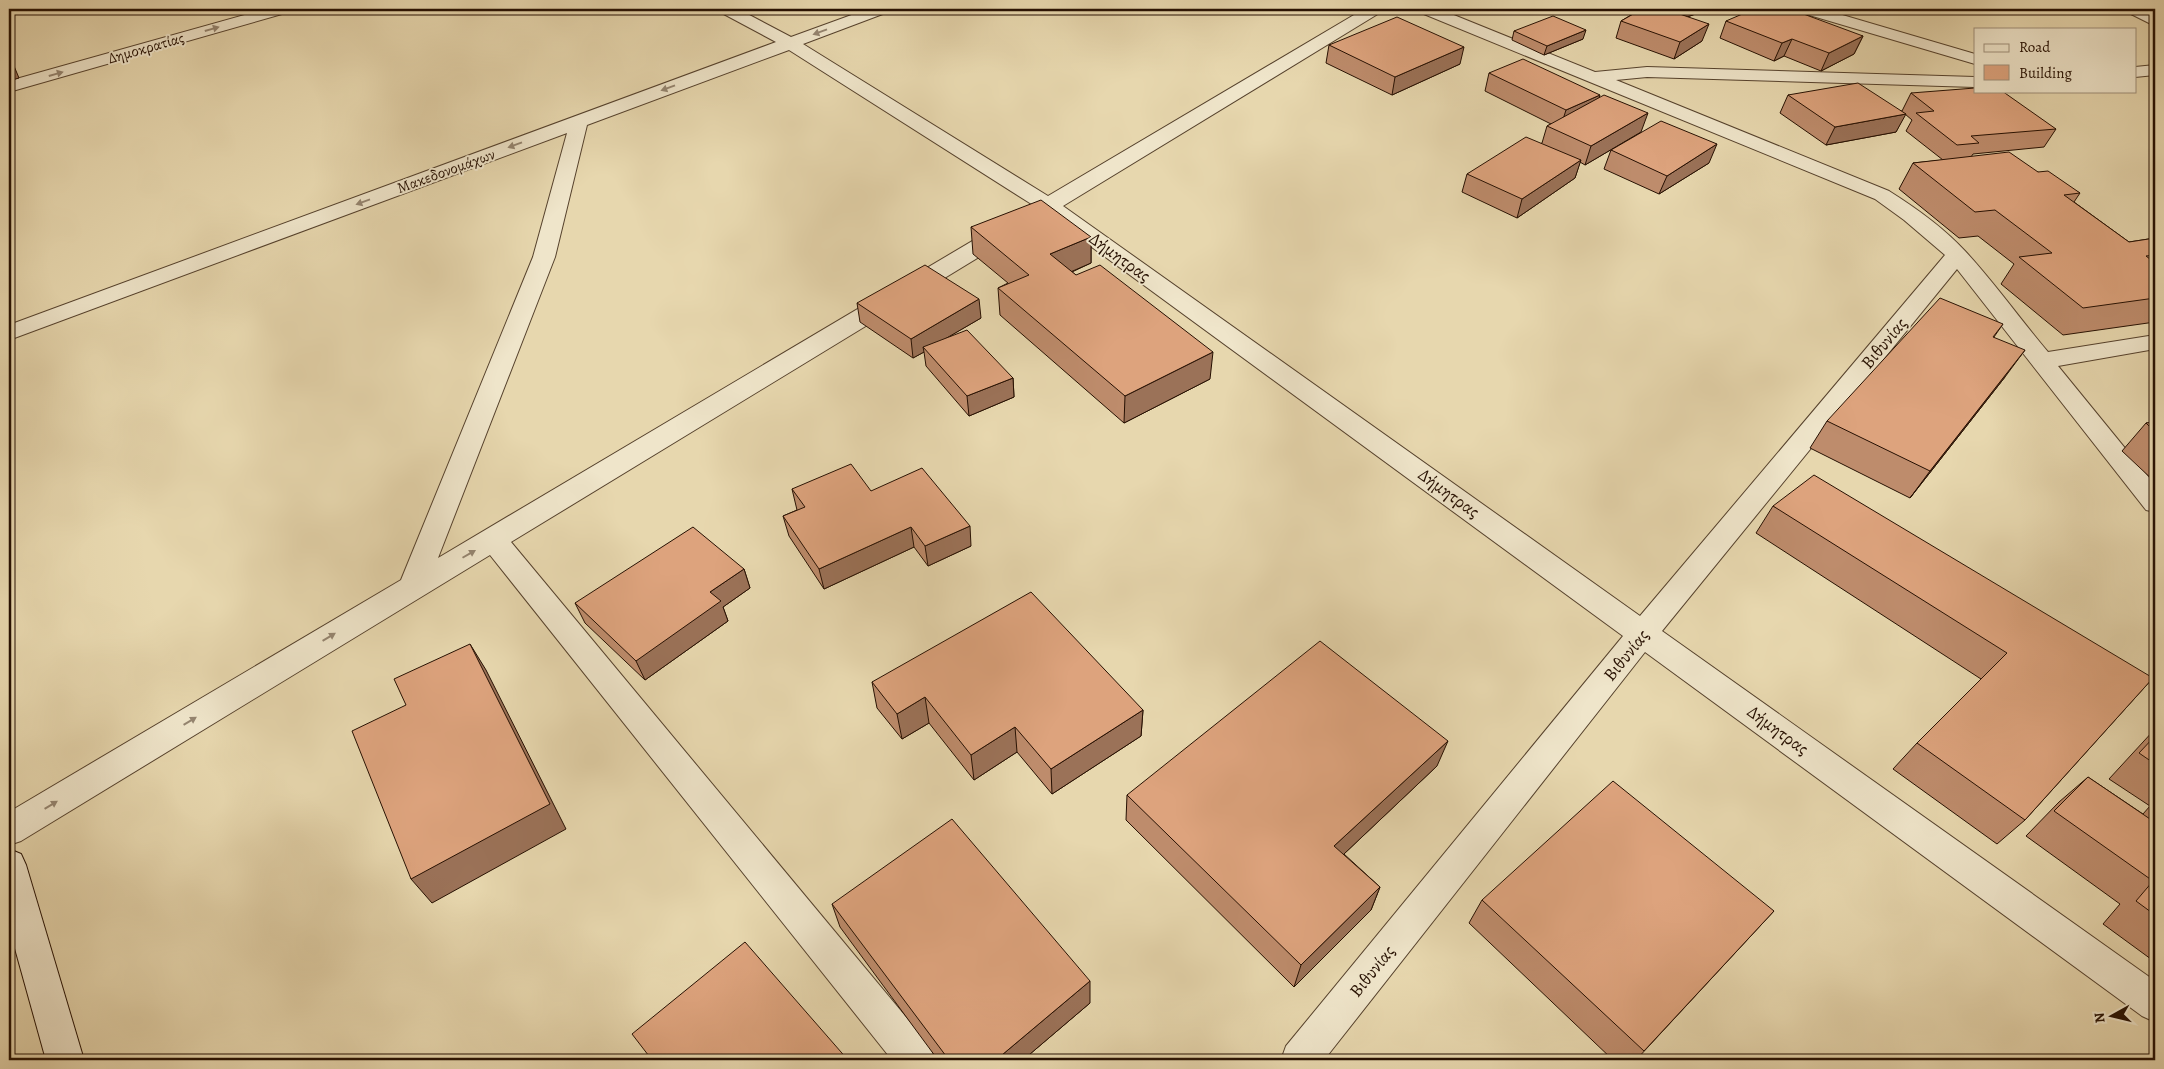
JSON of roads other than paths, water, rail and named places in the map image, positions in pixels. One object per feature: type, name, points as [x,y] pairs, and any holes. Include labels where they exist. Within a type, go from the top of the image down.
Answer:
[{"type":"street","name":"Δημοκρατίας","points":[[9,87],[283,9]]},
{"type":"street","name":"Δήμητρας","points":[[726,9],[790,43],[1048,205],[2155,1003]]},
{"type":"street","name":"Μακεδονομάχων","points":[[9,333],[882,9]]},
{"type":"street","points":[[9,830],[1375,9]]},
{"type":"street","points":[[1425,9],[1882,195],[1922,222],[1957,254],[2155,503]]},
{"type":"street","points":[[1806,9],[1974,59]]},
{"type":"street","points":[[2133,9],[2155,21]]},
{"type":"street","points":[[2136,72],[2155,70]]},
{"type":"street","points":[[1590,77],[1647,72],[1974,82]]},
{"type":"street","points":[[412,587],[544,257],[579,121]]},
{"type":"street","name":"Βιθυνίας","points":[[1300,1060],[1643,633],[1957,254]]},
{"type":"street","points":[[2041,361],[2155,342]]},
{"type":"street","points":[[493,540],[916,1060]]},
{"type":"street","points":[[9,865],[65,1060]]}]
